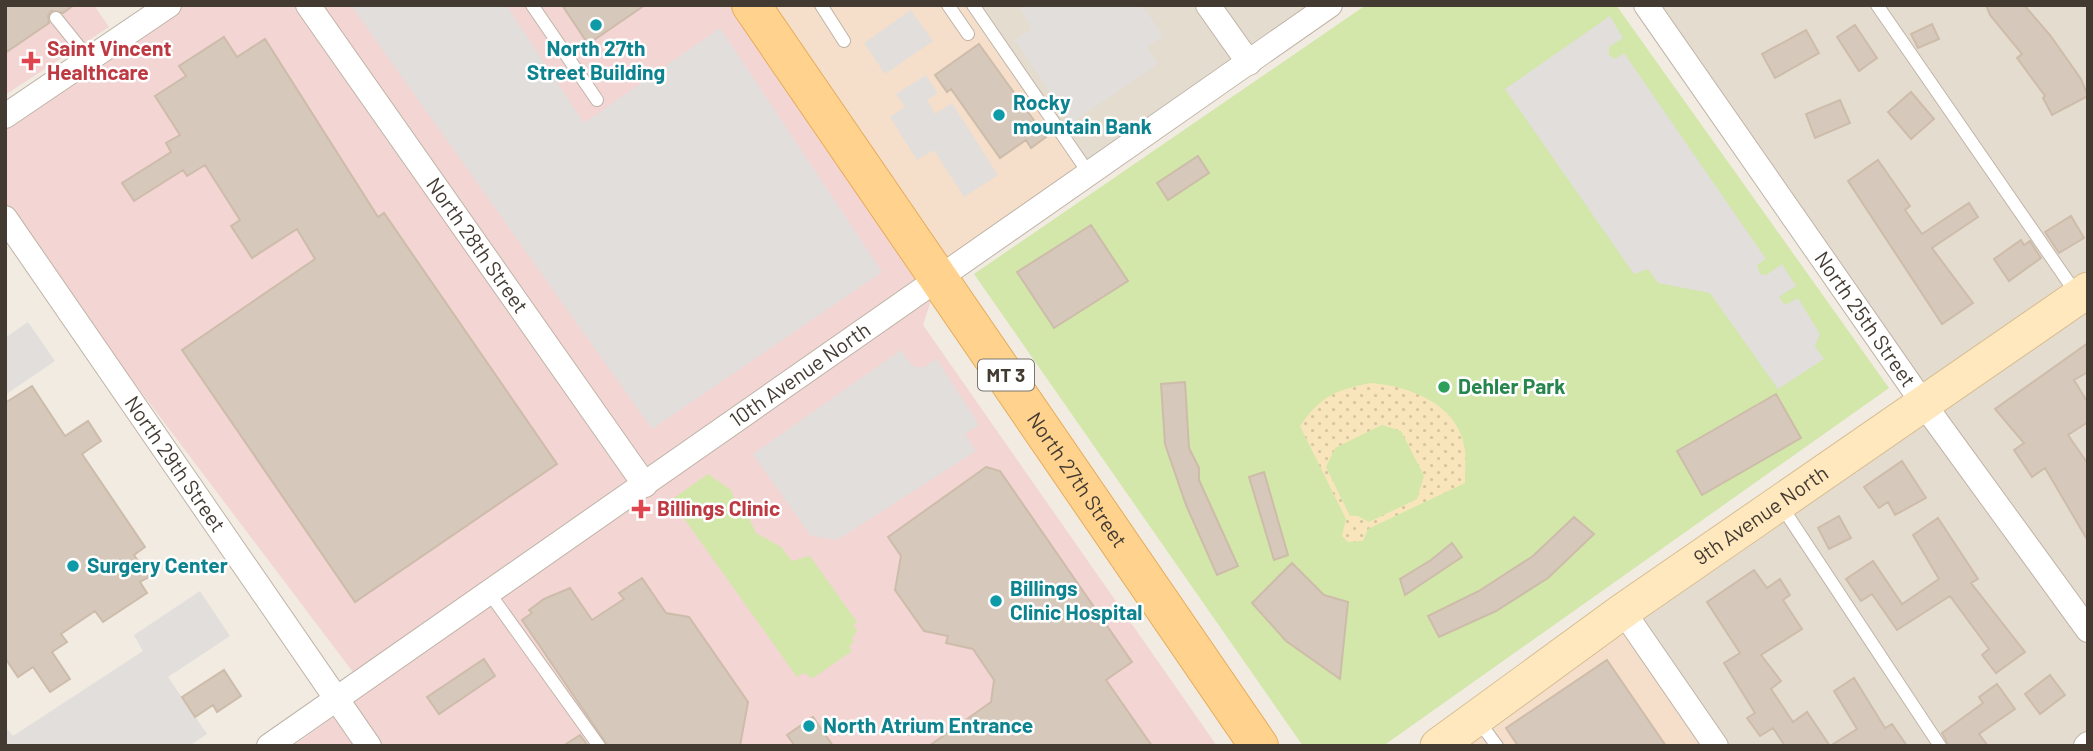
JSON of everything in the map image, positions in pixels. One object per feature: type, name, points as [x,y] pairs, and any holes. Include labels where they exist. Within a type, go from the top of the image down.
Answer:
[{"type":"main road","name":"North 27th Street","points":[[751,5],[1259,746]]},
{"type":"street","points":[[5,116],[169,5]]},
{"type":"street","name":"North 28th Street","points":[[308,5],[645,485]]},
{"type":"street","points":[[1208,5],[1249,63]]},
{"type":"street","name":"10th Avenue North","points":[[269,746],[491,594],[939,276],[958,267],[1330,5]]},
{"type":"street","name":"North 25th Street","points":[[1646,5],[1923,402],[2088,630]]},
{"type":"street","name":"North 29th Street","points":[[5,218],[369,746]]},
{"type":"street","name":"9th Avenue North","points":[[1438,746],[1487,732],[1623,611],[1923,402],[2085,299]]},
{"type":"street","points":[[1623,611],[1716,746]]},
{"type":"lane","points":[[531,5],[597,100]]},
{"type":"lane","points":[[821,5],[844,41]]},
{"type":"lane","points":[[948,5],[968,34]]},
{"type":"lane","points":[[974,5],[1090,175]]},
{"type":"lane","points":[[1877,5],[2085,299]]},
{"type":"lane","points":[[56,18],[89,59]]},
{"type":"lane","points":[[1779,502],[1940,746]]},
{"type":"lane","points":[[491,594],[599,746]]},
{"type":"shaded area","name":"Saint Vincent Healthcare","points":[[5,5],[94,5],[109,27],[5,95]]},
{"type":"shaded area","name":"Billings Clinic","points":[[170,5],[751,5],[939,276],[923,325],[1217,746],[293,746],[368,692],[5,212],[5,116]]},
{"type":"shaded area","points":[[351,5],[506,5],[584,123],[720,28],[882,272],[652,429]]},
{"type":"shaded area","points":[[751,5],[973,5],[1090,175],[939,276]]},
{"type":"shaded area","points":[[973,5],[1333,5],[1090,175]]},
{"type":"shaded area","points":[[1027,5],[1142,5],[1163,36],[1147,47],[1158,64],[1071,123],[1015,40],[1032,28],[1020,9]]},
{"type":"shaded area","points":[[1644,5],[2088,5],[2088,291],[1923,403]]},
{"type":"shaded area","points":[[911,10],[933,41],[885,74],[864,43]]},
{"type":"shaded area","points":[[1610,16],[1623,38],[1609,47],[1609,55],[1615,59],[1624,53],[1766,259],[1757,265],[1760,274],[1766,275],[1782,264],[1796,286],[1779,297],[1785,305],[1798,298],[1820,334],[1815,346],[1824,359],[1778,389],[1710,293],[1658,283],[1648,269],[1634,274],[1505,89]]},
{"type":"shaded area","points":[[926,75],[938,93],[927,100],[935,114],[952,103],[998,175],[964,197],[934,150],[917,160],[890,117],[905,107],[896,94]]},
{"type":"shaded area","points":[[2088,293],[2088,746],[1716,746],[1623,611]]},
{"type":"shaded area","points":[[28,322],[55,361],[5,395],[5,338]]},
{"type":"shaded area","points":[[901,350],[912,366],[922,368],[937,359],[979,425],[965,434],[976,451],[837,540],[811,536],[753,454]]},
{"type":"shaded area","points":[[200,591],[230,636],[168,677],[207,734],[189,746],[5,746],[5,726],[13,736],[143,651],[134,635]]},
{"type":"shaded area","points":[[1623,611],[1716,746],[1433,746]]},
{"type":"green space","points":[[1366,5],[1616,5],[1889,388],[1383,746],[1303,746],[974,274]]},
{"type":"green space","points":[[708,474],[731,490],[738,509],[746,512],[756,533],[781,547],[792,561],[810,556],[857,622],[853,625],[857,630],[852,639],[854,642],[849,646],[852,651],[813,678],[803,673],[797,677],[671,500]]},
{"type":"sand","points":[[1370,383],[1401,388],[1430,400],[1443,409],[1461,434],[1465,450],[1465,483],[1368,529],[1363,541],[1348,542],[1342,536],[1346,519],[1300,426],[1322,401],[1338,392]],"holes":[[[1382,425],[1401,431],[1424,476],[1417,499],[1369,522],[1358,516],[1350,516],[1326,467],[1335,448]]]},
{"type":"building","points":[[5,5],[74,5],[63,13],[51,11],[48,16],[49,23],[5,53]]},
{"type":"building","name":"North 27th Street Building","points":[[562,5],[645,5],[588,44]]},
{"type":"building","points":[[1986,5],[2024,5],[2050,35],[2081,79],[2088,96],[2052,115],[2043,98],[2045,96],[2017,58],[2022,54],[1990,15]]},
{"type":"building","points":[[1932,24],[1939,39],[1918,48],[1911,34]]},
{"type":"building","points":[[1855,25],[1877,58],[1859,71],[1837,37]]},
{"type":"building","points":[[1806,30],[1819,53],[1775,78],[1762,54]]},
{"type":"building","points":[[224,37],[237,57],[265,39],[378,217],[384,213],[557,464],[355,602],[182,350],[315,259],[297,229],[252,258],[231,226],[240,220],[205,165],[187,176],[183,170],[134,201],[122,183],[171,152],[166,143],[180,135],[155,96],[186,76],[179,66]]},
{"type":"building","name":"Rocky mountain Bank","points":[[979,44],[1046,137],[1031,148],[1026,140],[1000,158],[951,89],[947,92],[935,75]]},
{"type":"building","points":[[1911,92],[1934,119],[1911,139],[1888,112]]},
{"type":"building","points":[[1840,100],[1850,123],[1815,138],[1806,114]]},
{"type":"building","points":[[1198,156],[1209,173],[1168,200],[1157,183]]},
{"type":"building","points":[[1878,160],[1910,206],[1905,210],[1922,234],[1969,203],[1978,217],[1932,248],[1973,303],[1942,324],[1848,181]]},
{"type":"building","points":[[2071,216],[2084,238],[2059,253],[2045,232]]},
{"type":"building","points":[[1091,225],[1128,281],[1054,328],[1017,272]]},
{"type":"building","points":[[2021,240],[2024,245],[2030,241],[2041,258],[2009,281],[1994,259]]},
{"type":"building","points":[[2088,343],[2088,372],[2074,380],[2088,403],[2088,422],[2068,435],[2088,464],[2088,541],[2045,468],[2032,477],[2014,450],[2024,443],[1995,409]]},
{"type":"building","points":[[1185,382],[1189,448],[1199,468],[1199,480],[1238,566],[1217,575],[1186,505],[1165,444],[1161,384]]},
{"type":"building","name":"Surgery Center","points":[[32,386],[65,436],[88,421],[101,441],[82,454],[145,547],[134,555],[149,577],[140,582],[147,593],[103,622],[95,611],[61,634],[67,642],[52,652],[70,679],[50,692],[33,667],[18,677],[5,658],[5,403]]},
{"type":"building","points":[[1776,394],[1801,438],[1702,495],[1677,451]]},
{"type":"building","points":[[1902,461],[1926,498],[1895,515],[1888,502],[1879,508],[1864,487]]},
{"type":"building","name":"Billings Clinic Hospital","points":[[986,467],[1000,471],[1132,662],[1106,680],[1152,746],[929,746],[991,702],[994,680],[973,649],[946,643],[948,636],[924,631],[895,590],[901,556],[888,537]]},
{"type":"building","points":[[1264,472],[1288,555],[1274,560],[1249,477]]},
{"type":"building","points":[[1839,516],[1851,538],[1829,549],[1818,528]]},
{"type":"building","points":[[1574,517],[1594,534],[1548,578],[1496,611],[1439,637],[1428,616],[1479,591],[1533,556]]},
{"type":"building","points":[[1938,518],[1978,579],[1971,583],[2025,652],[1996,673],[1982,655],[1989,649],[1950,596],[1897,630],[1872,594],[1861,601],[1846,579],[1873,561],[1902,604],[1939,579],[1913,535]]},
{"type":"building","points":[[1452,543],[1462,557],[1405,595],[1400,579]]},
{"type":"building","points":[[1292,563],[1324,595],[1348,602],[1340,679],[1286,641],[1252,603]]},
{"type":"building","points":[[1754,570],[1767,588],[1780,579],[1790,595],[1783,600],[1802,629],[1761,655],[1781,681],[1771,689],[1793,722],[1807,712],[1830,746],[1785,746],[1773,728],[1760,736],[1747,718],[1755,713],[1724,663],[1740,653],[1707,602]]},
{"type":"building","points":[[642,578],[666,613],[689,617],[748,702],[740,746],[608,746],[522,620],[532,613],[529,610],[544,599],[570,588],[592,620],[624,599],[619,593]]},
{"type":"building","points":[[484,659],[495,676],[439,714],[427,697]]},
{"type":"building","points":[[1607,660],[1666,746],[1518,746],[1506,728]]},
{"type":"building","points":[[224,670],[241,696],[217,712],[213,705],[195,717],[182,697]]},
{"type":"building","points":[[2050,675],[2065,695],[2040,714],[2025,694]]},
{"type":"building","points":[[1854,678],[1885,728],[1892,724],[1907,746],[1830,746],[1857,729],[1834,691]]},
{"type":"building","points":[[1997,684],[2015,709],[1979,734],[1988,746],[1949,746],[1942,733],[1983,703],[1979,697]]},
{"type":"building","name":"North Atrium Entrance","points":[[813,717],[833,746],[795,746],[787,735]]},
{"type":"building","points":[[580,735],[588,746],[563,746]]},
{"type":"place","name":"North 27th Street Building","points":[[596,25]]},
{"type":"place","name":"Saint Vincent Healthcare","points":[[31,61]]},
{"type":"place","name":"Rocky mountain Bank","points":[[999,115]]},
{"type":"place","name":"Dehler Park","points":[[1444,387]]},
{"type":"place","name":"Billings Clinic","points":[[641,509]]},
{"type":"place","name":"Surgery Center","points":[[73,566]]},
{"type":"place","name":"Billings Clinic Hospital","points":[[996,601]]},
{"type":"place","name":"North Atrium Entrance","points":[[809,726]]}]
